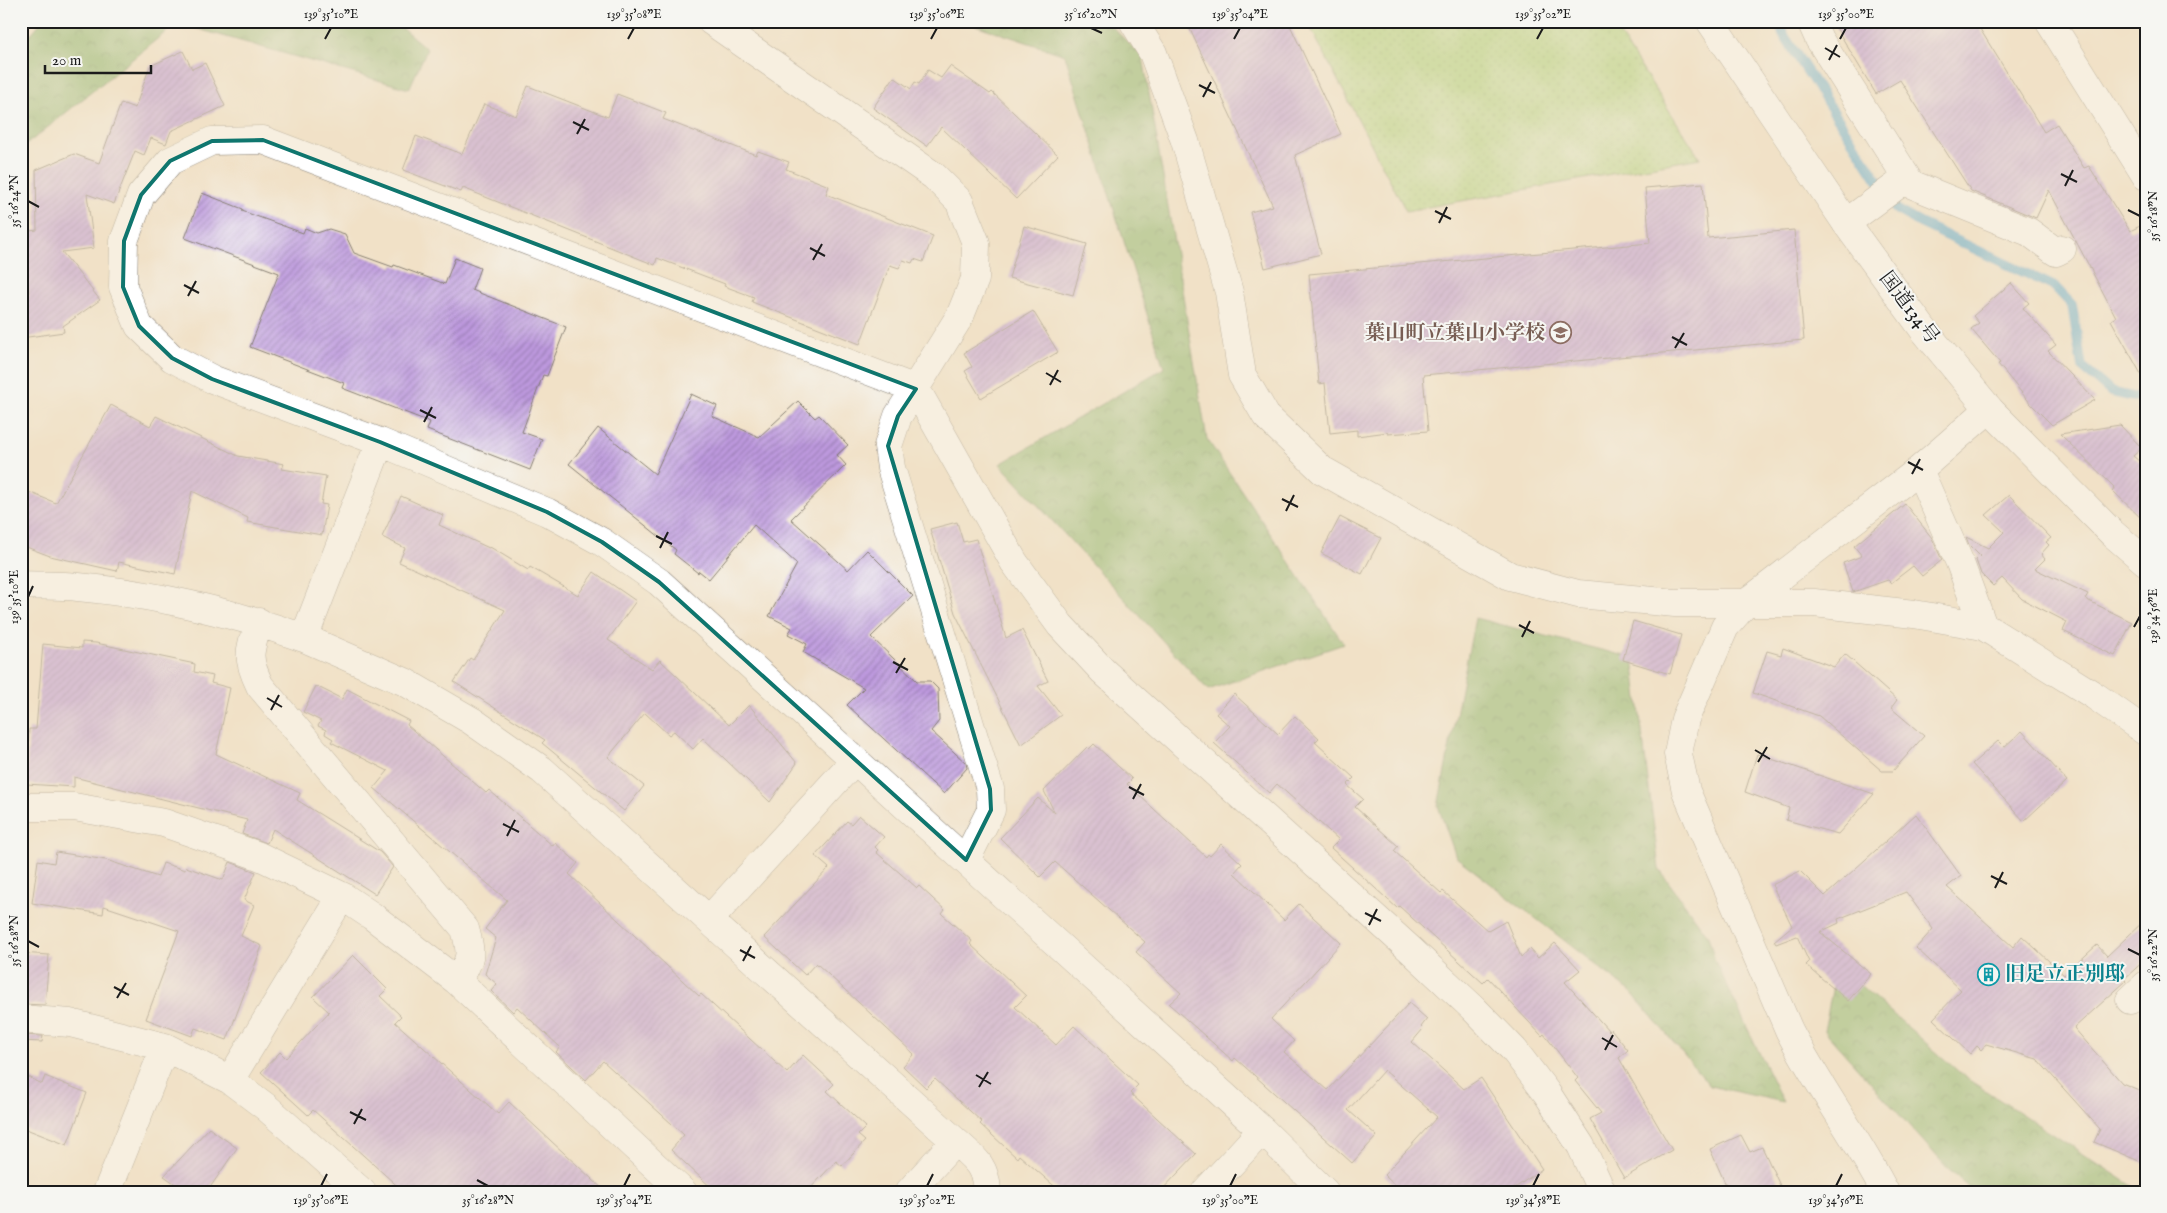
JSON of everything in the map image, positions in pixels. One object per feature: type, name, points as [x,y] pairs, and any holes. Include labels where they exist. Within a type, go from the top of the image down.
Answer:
[{"type":"main road","points":[[711,21],[934,176],[959,201],[976,243],[975,279],[960,316],[898,416],[888,446],[891,468],[990,789],[991,810],[966,860]]},
{"type":"main road","points":[[1133,21],[1154,53],[1185,141],[1228,292],[1242,375],[1266,416],[1322,470],[1510,576],[1578,594],[1675,603],[1814,604],[1914,614],[1983,626],[2095,696],[2146,732]]},
{"type":"main road","name":"国道134号","points":[[1710,21],[1846,223],[1923,329],[1989,409],[2112,533],[2146,562]]},
{"type":"main road","points":[[1811,21],[1819,39],[1904,181],[2029,232],[2056,252],[2062,249]]},
{"type":"main road","points":[[2048,21],[2146,176]]},
{"type":"main road","points":[[1325,1192],[1262,1130],[659,582],[602,542],[547,512],[380,442],[212,379],[172,358],[138,326],[123,287],[124,241],[141,195],[170,161],[212,142],[264,140],[916,389],[1014,562],[1060,624],[1103,671],[1426,964],[1507,1043],[1546,1092],[1576,1139],[1602,1192]]},
{"type":"main road","points":[[1846,223],[1904,181]]},
{"type":"main road","points":[[1885,1192],[1864,1153],[1809,1068],[1789,1030],[1686,791],[1678,754],[1685,719],[1724,627],[1745,604],[1919,470],[1989,409]]},
{"type":"main road","points":[[304,638],[380,442]]},
{"type":"main road","points":[[1919,470],[1960,564],[1983,626]]},
{"type":"main road","points":[[21,586],[78,586],[171,600],[260,622],[304,638],[405,682],[472,721],[534,764],[980,1163],[987,1178],[987,1192]]},
{"type":"main road","points":[[260,622],[251,647],[250,666],[260,686],[465,929],[471,951],[465,968],[457,981]]},
{"type":"main road","points":[[709,920],[855,760]]},
{"type":"main road","points":[[21,807],[74,807],[164,823],[258,856],[342,896],[372,916],[457,981],[683,1192]]},
{"type":"main road","points":[[230,1080],[342,896]]},
{"type":"main road","points":[[21,1019],[70,1023],[165,1046],[230,1080],[266,1107],[362,1192]]},
{"type":"main road","points":[[107,1192],[165,1046]]},
{"type":"main road","points":[[1205,1192],[1262,1130]]},
{"type":"main road","points":[[909,1192],[955,1141]]},
{"type":"highlighted area","points":[[263,140],[916,389],[898,416],[888,446],[990,789],[991,810],[966,860],[659,582],[602,542],[547,512],[380,442],[212,379],[172,358],[139,326],[123,287],[124,241],[141,195],[170,161],[212,141]]},
{"type":"green space","points":[[42,21],[394,21],[427,49],[409,89],[177,23],[21,149],[21,45]]},
{"type":"green space","points":[[963,21],[1106,21],[1143,57],[1207,439],[1344,644],[1208,690],[1000,464],[1164,368],[1065,55]]},
{"type":"green space","points":[[1307,21],[1611,21],[1700,158],[1406,211]]},
{"type":"green space","points":[[1475,618],[1633,658],[1659,869],[1708,936],[1715,961],[1783,1102],[1710,1086],[1631,992],[1456,857],[1438,806]]},
{"type":"green space","points":[[1837,965],[1966,1078],[2142,1192],[1975,1192],[1950,1171],[1824,1031]]},
{"type":"building","points":[[1186,21],[1288,21],[1341,134],[1295,155],[1321,254],[1265,268],[1250,212],[1273,206]]},
{"type":"building","points":[[1832,21],[1975,21],[2044,132],[2057,124],[2084,168],[2089,166],[2130,231],[2146,223],[2146,383],[2111,320],[2116,317],[2049,190],[2036,218],[1971,191],[1900,80],[1876,94]]},
{"type":"building","points":[[183,51],[192,69],[205,63],[225,106],[171,131],[166,144],[151,138],[144,155],[135,151],[114,204],[87,194],[94,248],[62,252],[100,300],[63,326],[64,332],[21,338],[21,297],[29,296],[22,232],[37,230],[36,170],[74,154],[99,163],[121,103],[135,108],[150,66]]},
{"type":"building","points":[[950,66],[990,94],[992,92],[1058,155],[1016,199],[941,127],[927,146],[873,108],[894,77],[911,89],[915,82],[919,84],[928,70],[941,78]]},
{"type":"building","points":[[528,86],[608,117],[617,94],[666,113],[663,119],[756,155],[758,151],[789,162],[786,169],[829,186],[826,194],[933,236],[923,262],[914,259],[912,263],[903,260],[899,268],[890,265],[860,344],[752,302],[754,297],[657,258],[655,265],[463,188],[461,192],[403,170],[416,136],[462,154],[484,104],[516,116]]},
{"type":"building","points":[[1703,183],[1708,238],[1794,230],[1804,340],[1423,375],[1428,431],[1388,434],[1388,432],[1357,436],[1357,430],[1330,433],[1325,383],[1319,384],[1309,274],[1650,243],[1645,188]]},
{"type":"building","points":[[202,193],[243,209],[242,211],[303,233],[305,228],[317,233],[329,229],[345,234],[354,253],[393,267],[394,265],[445,284],[455,258],[480,268],[472,290],[566,327],[547,376],[543,375],[522,432],[542,439],[530,470],[427,430],[430,422],[342,388],[344,383],[250,347],[279,273],[185,238]]},
{"type":"building","points":[[1024,226],[1087,244],[1073,295],[1009,278]]},
{"type":"building","points":[[2011,283],[2029,303],[2023,308],[2056,345],[2048,351],[2095,400],[2052,425],[2031,404],[1971,329],[1979,323],[1973,316]]},
{"type":"building","points":[[1033,311],[1058,352],[981,398],[965,371],[972,367],[964,353]]},
{"type":"building","points":[[691,394],[717,406],[712,416],[759,437],[798,401],[815,418],[819,415],[848,445],[837,455],[846,465],[791,519],[848,570],[867,550],[913,596],[871,637],[917,681],[930,681],[938,689],[939,721],[931,731],[966,763],[967,768],[944,794],[847,705],[864,688],[803,652],[807,644],[788,634],[792,628],[769,616],[797,564],[754,525],[709,579],[699,571],[698,573],[674,554],[676,550],[569,464],[598,428],[655,474]]},
{"type":"building","points":[[111,405],[150,426],[156,416],[238,456],[284,464],[282,469],[326,476],[321,504],[327,505],[322,535],[247,522],[248,518],[192,491],[175,574],[119,562],[117,571],[50,556],[21,545],[21,489],[56,503]]},
{"type":"building","points":[[2120,425],[2142,448],[2133,456],[2140,462],[2146,457],[2146,523],[2113,491],[2115,488],[2060,434]]},
{"type":"building","points":[[2009,495],[2051,538],[2046,542],[2049,545],[2041,554],[2045,559],[2035,569],[2088,594],[2085,599],[2132,622],[2115,656],[2063,631],[2067,622],[2022,599],[2002,578],[1993,586],[1981,574],[1976,560],[1980,556],[1969,545],[1966,537],[1988,548],[2004,532],[1986,515]]},
{"type":"building","points":[[401,496],[443,515],[439,525],[490,547],[528,570],[530,567],[578,595],[594,572],[636,601],[608,640],[652,669],[660,660],[729,725],[749,705],[797,763],[770,802],[703,738],[693,749],[674,731],[669,735],[645,713],[608,757],[644,786],[624,811],[542,743],[545,740],[454,682],[470,658],[473,660],[505,610],[399,562],[405,548],[382,537]]},
{"type":"building","points":[[1905,504],[1932,538],[1942,560],[1922,576],[1913,566],[1891,583],[1888,580],[1853,592],[1843,563],[1862,556],[1854,546]]},
{"type":"building","points":[[1340,517],[1381,538],[1362,574],[1321,553]]},
{"type":"building","points":[[957,522],[963,542],[976,539],[1006,638],[1022,630],[1048,681],[1038,686],[1061,715],[1021,745],[955,613],[930,529]]},
{"type":"building","points":[[1633,621],[1681,635],[1670,674],[1623,660]]},
{"type":"building","points":[[82,642],[96,643],[195,664],[194,672],[213,676],[211,683],[230,688],[216,754],[300,793],[297,800],[380,852],[393,867],[375,894],[273,829],[267,843],[242,834],[247,820],[74,777],[74,787],[26,784],[29,729],[36,729],[43,644],[82,648]]},
{"type":"building","points":[[1783,648],[1834,667],[1845,654],[1897,700],[1891,708],[1924,736],[1893,771],[1882,771],[1819,716],[1753,693],[1767,651],[1781,655]]},
{"type":"building","points":[[316,686],[342,699],[347,689],[409,721],[407,725],[486,793],[489,790],[553,846],[555,843],[578,863],[569,874],[699,996],[701,994],[787,1073],[803,1055],[834,1084],[827,1091],[866,1127],[858,1135],[865,1141],[842,1166],[836,1161],[807,1192],[716,1192],[671,1150],[684,1135],[603,1061],[586,1080],[556,1052],[560,1047],[517,1007],[513,1012],[491,991],[497,984],[485,974],[496,938],[485,929],[507,900],[374,788],[388,771],[331,742],[333,739],[325,734],[326,730],[318,726],[321,721],[303,712]]},
{"type":"building","points":[[1234,694],[1278,734],[1295,716],[1319,738],[1315,742],[1354,778],[1347,785],[1363,799],[1355,807],[1398,846],[1394,851],[1441,893],[1443,891],[1488,931],[1506,921],[1521,957],[1530,949],[1538,958],[1555,943],[1580,970],[1565,982],[1609,1031],[1611,1029],[1628,1050],[1619,1058],[1672,1150],[1624,1178],[1590,1119],[1601,1113],[1575,1081],[1578,1078],[1544,1034],[1542,1036],[1488,978],[1483,983],[1399,906],[1397,908],[1331,848],[1339,840],[1277,784],[1269,793],[1214,743],[1230,726],[1216,714]]},
{"type":"building","points":[[2022,731],[2067,781],[2024,821],[1972,764],[1998,741],[2004,747]]},
{"type":"building","points":[[1094,744],[1132,779],[1127,784],[1206,857],[1208,854],[1210,856],[1221,844],[1242,864],[1234,873],[1284,920],[1299,904],[1341,943],[1271,1019],[1294,1041],[1284,1052],[1328,1090],[1409,1003],[1427,1019],[1421,1027],[1423,1029],[1412,1042],[1464,1089],[1481,1078],[1542,1169],[1509,1192],[1402,1192],[1384,1175],[1437,1117],[1384,1070],[1348,1110],[1377,1136],[1352,1163],[1235,1058],[1233,1061],[1169,1004],[1181,993],[1136,952],[1145,942],[1055,862],[1040,877],[1000,838],[1038,798],[1055,813],[1044,791],[1087,747],[1089,749]]},
{"type":"building","points":[[1757,754],[1874,794],[1838,834],[1786,820],[1789,808],[1745,792]]},
{"type":"building","points":[[1916,814],[1961,876],[1947,887],[2013,947],[2022,936],[2064,975],[2097,945],[2107,956],[2146,919],[2146,959],[2124,979],[2126,981],[2074,1028],[2122,1083],[2146,1093],[2146,1164],[2094,1142],[2100,1129],[2037,1059],[1986,1044],[1981,1050],[1977,1046],[1970,1054],[1933,1019],[1961,990],[1916,948],[1933,929],[1906,892],[1838,919],[1839,923],[1820,932],[1871,974],[1848,1001],[1806,965],[1809,962],[1797,936],[1776,944],[1774,941],[1792,926],[1772,885],[1800,871],[1825,896]]},
{"type":"building","points":[[859,815],[884,837],[875,847],[878,850],[876,852],[917,888],[919,886],[945,910],[942,914],[972,941],[970,944],[1026,996],[1015,1007],[1056,1045],[1074,1026],[1138,1085],[1130,1093],[1196,1154],[1160,1192],[1061,1192],[1019,1155],[1017,1158],[980,1124],[982,1122],[935,1079],[926,1088],[903,1066],[914,1054],[816,963],[805,975],[764,937],[829,868],[815,856],[847,821],[851,824]]},
{"type":"building","points":[[56,852],[106,860],[158,877],[163,863],[185,870],[186,867],[223,880],[230,862],[256,872],[244,900],[254,905],[241,936],[262,946],[227,1040],[195,1028],[192,1036],[146,1019],[179,931],[104,906],[103,914],[32,903],[38,860],[54,863]]},
{"type":"building","points":[[21,953],[49,955],[45,1005],[21,1004]]},
{"type":"building","points":[[353,955],[387,989],[380,996],[401,1016],[395,1022],[498,1114],[509,1102],[606,1192],[404,1192],[313,1110],[308,1115],[261,1072],[280,1052],[286,1058],[329,1012],[313,997]]},
{"type":"building","points":[[21,1035],[43,1036],[42,1042],[21,1041]]},
{"type":"building","points":[[21,1073],[42,1084],[45,1076],[87,1093],[67,1145],[21,1127]]},
{"type":"building","points":[[209,1128],[237,1148],[207,1192],[187,1192],[164,1176]]},
{"type":"building","points":[[1741,1135],[1750,1152],[1762,1147],[1783,1192],[1729,1192],[1710,1149]]},
{"type":"waterway","points":[[1779,21],[1783,34],[1897,210],[1920,223],[2055,287],[2072,305],[2082,367],[2111,392],[2146,400]]},
{"type":"place","name":"葉山町立葉山小学校","points":[[1561,333]]},
{"type":"place","name":"旧足立正別邸","points":[[1989,974]]}]
